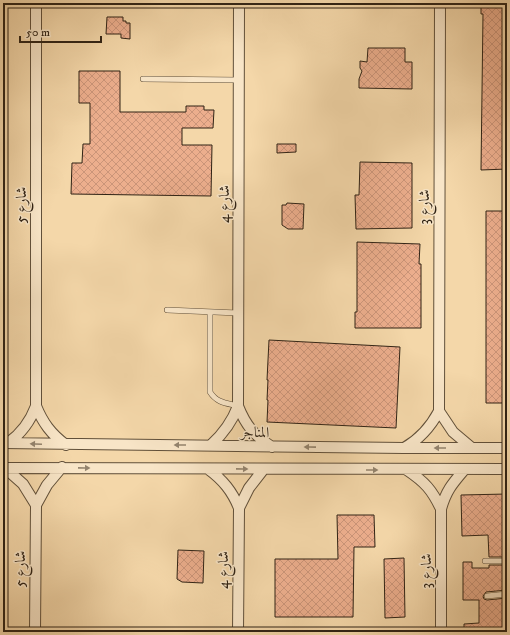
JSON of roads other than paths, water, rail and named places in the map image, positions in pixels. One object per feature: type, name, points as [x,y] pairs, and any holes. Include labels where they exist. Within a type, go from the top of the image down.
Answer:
[{"type":"street","name":"شارع 5","points":[[5,443],[17,436],[25,428],[32,418],[36,406],[36,3]]},
{"type":"street","name":"شارع 4","points":[[239,3],[238,406],[243,418],[250,428],[259,438],[272,447]]},
{"type":"street","name":"شارع 3","points":[[404,448],[415,442],[425,433],[433,423],[438,411],[440,3]]},
{"type":"street","name":"شارع 5","points":[[36,406],[47,428],[56,438],[66,445]]},
{"type":"street","name":"شارع 4","points":[[211,446],[228,427],[238,406]]},
{"type":"street","points":[[438,411],[453,432],[472,448]]},
{"type":"street","name":"المناجر","points":[[5,443],[66,445],[507,448]]},
{"type":"street","points":[[492,448],[507,444]]},
{"type":"street","name":"شارع 5","points":[[35,632],[36,506],[47,485],[62,467]]},
{"type":"street","points":[[4,468],[62,467],[264,470],[507,469]]},
{"type":"street","name":"شارع 5","points":[[4,468],[15,475],[24,484],[36,506]]},
{"type":"street","name":"شارع 4","points":[[208,469],[227,486],[239,508],[238,632]]},
{"type":"street","name":"شارع 4","points":[[239,508],[249,488],[264,470]]},
{"type":"street","name":"شارع 3","points":[[407,470],[422,479],[430,488],[441,509]]},
{"type":"street","name":"شارع 3","points":[[440,632],[441,509],[448,489],[464,470]]},
{"type":"street","points":[[480,470],[507,476]]},
{"type":"lane","points":[[143,79],[239,80]]},
{"type":"lane","points":[[167,310],[238,313]]},
{"type":"lane","points":[[210,312],[210,392],[214,399],[238,406]]},
{"type":"lane","points":[[485,561],[507,561]]},
{"type":"lane","points":[[487,596],[507,594]]}]
